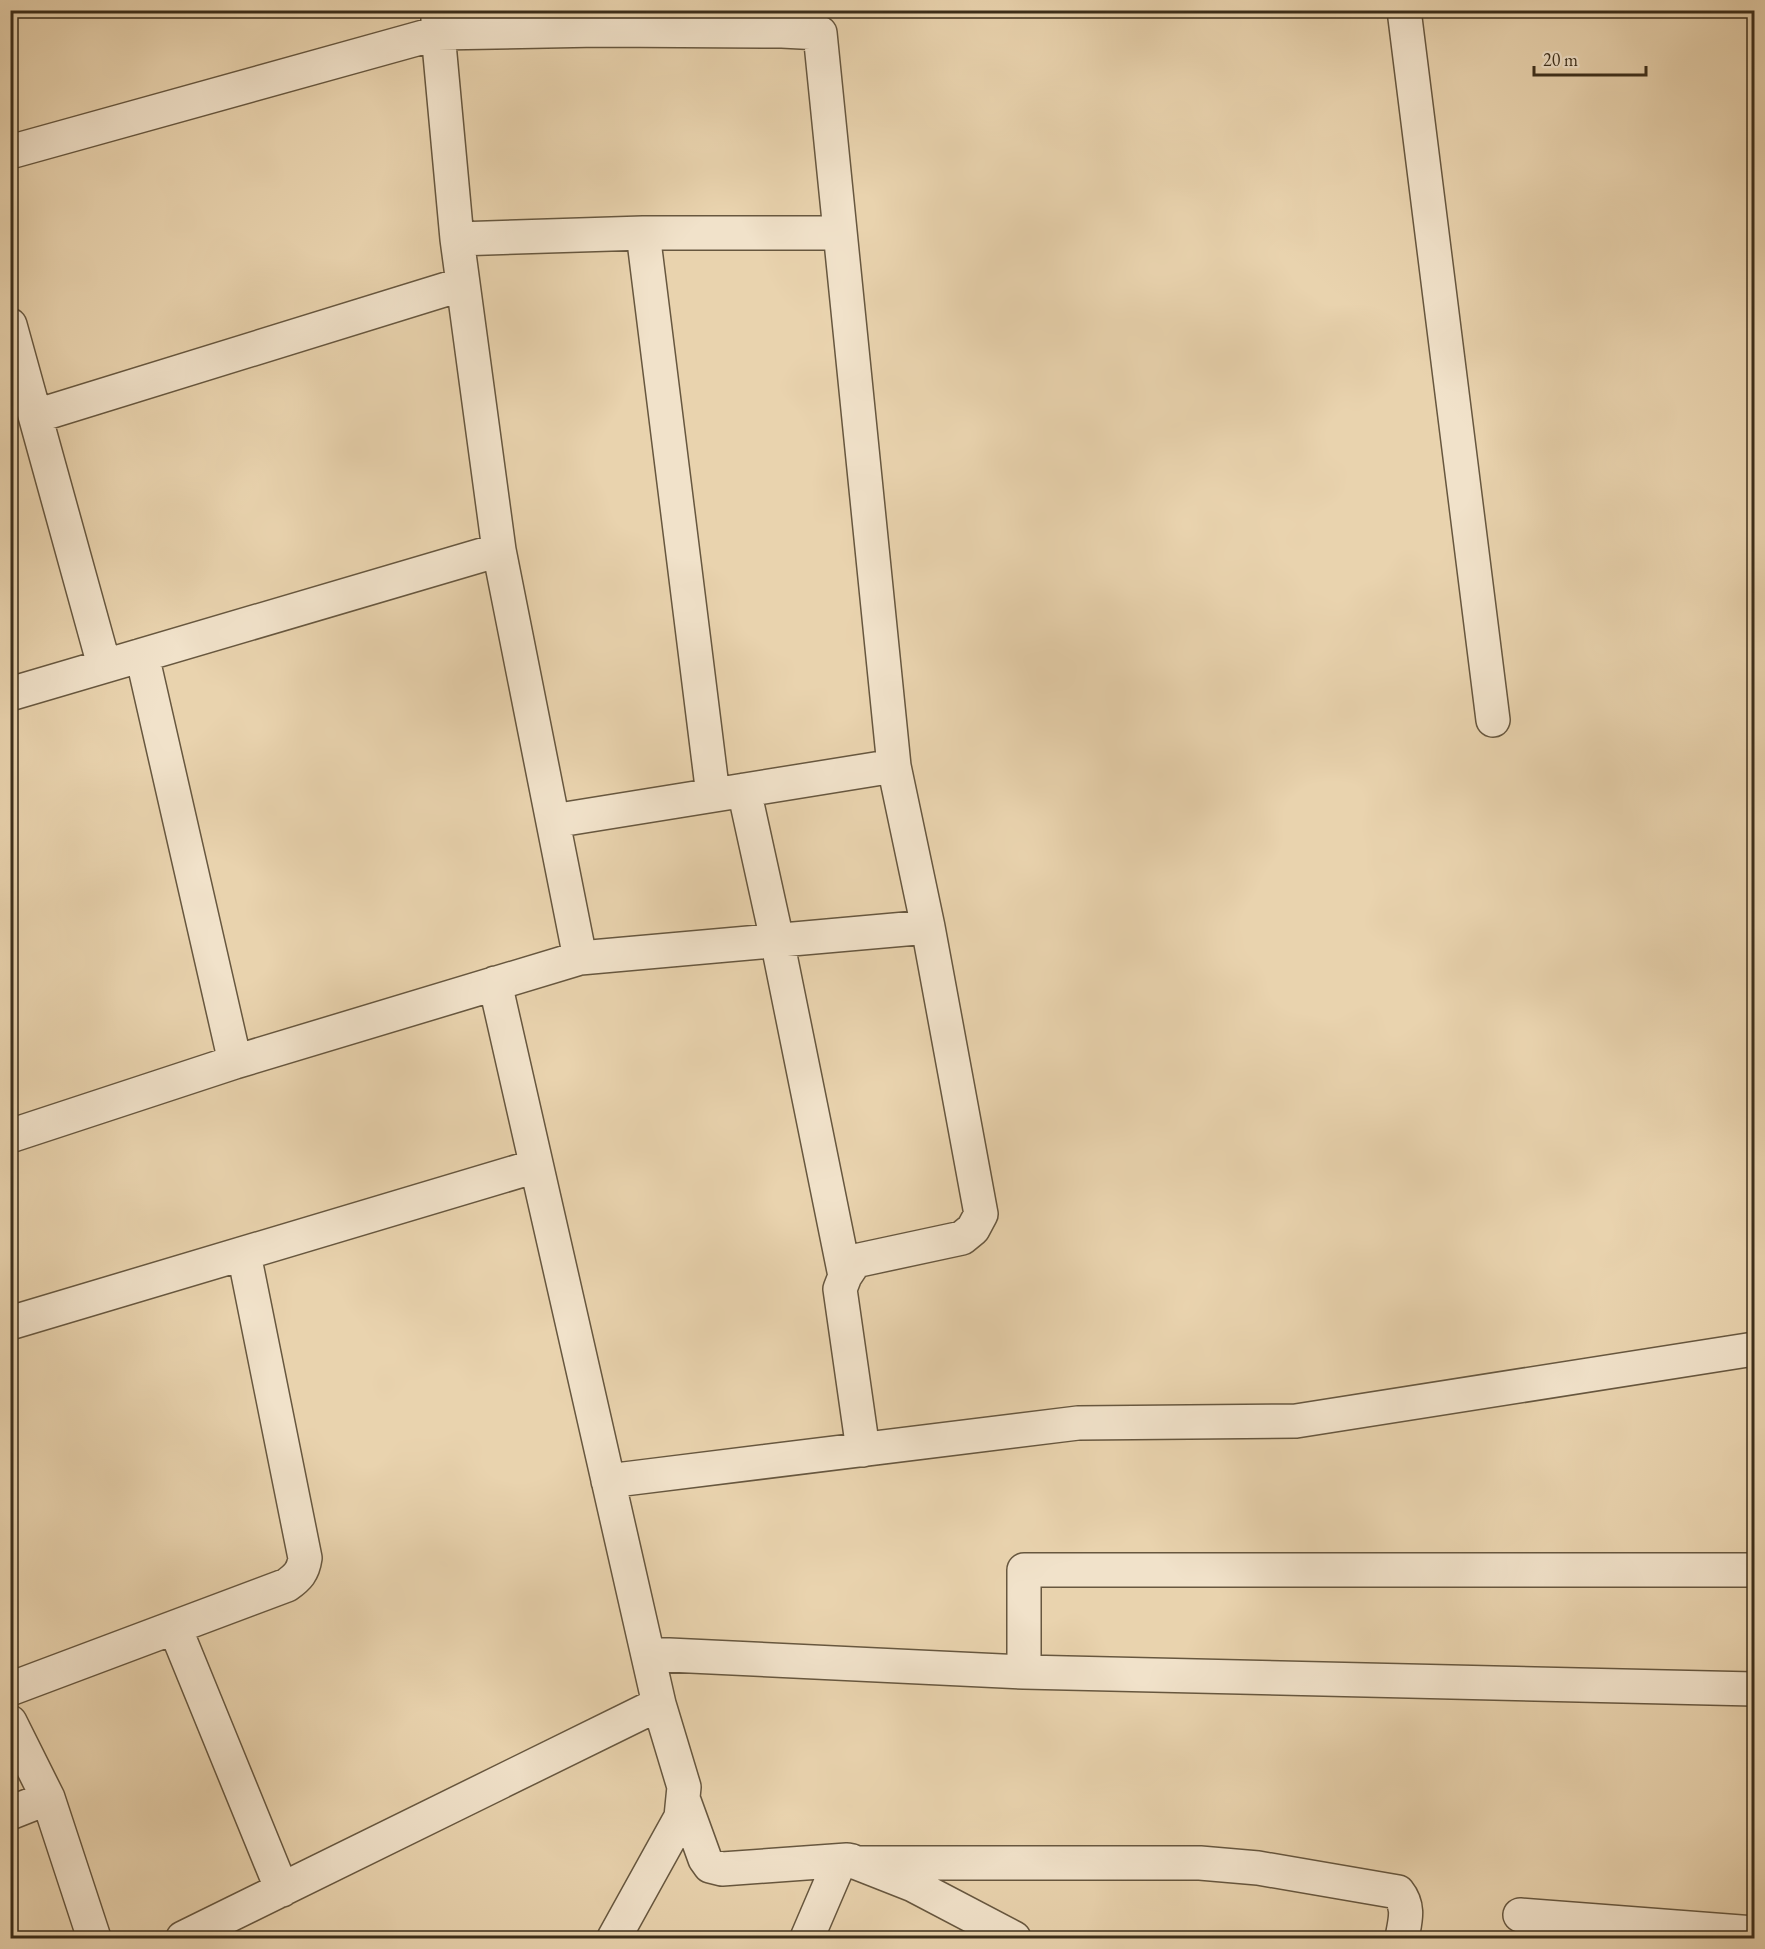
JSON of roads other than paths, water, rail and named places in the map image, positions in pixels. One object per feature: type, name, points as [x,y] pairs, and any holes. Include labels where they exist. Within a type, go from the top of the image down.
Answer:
[{"type":"street","points":[[1404,10],[1493,720]]},
{"type":"street","points":[[10,152],[438,22],[782,21],[820,33],[894,766],[928,927],[981,1214],[973,1229],[963,1238],[855,1261],[845,1276],[840,1289],[863,1450]]},
{"type":"street","points":[[438,22],[457,239],[499,550],[580,958]]},
{"type":"street","points":[[457,239],[643,233],[840,233]]},
{"type":"street","points":[[643,233],[729,792],[777,940],[845,1276]]},
{"type":"street","points":[[36,416],[463,284]]},
{"type":"street","points":[[10,326],[104,665]]},
{"type":"street","points":[[10,694],[499,550]]},
{"type":"street","points":[[142,655],[234,1062]]},
{"type":"street","points":[[553,821],[894,766]]},
{"type":"street","points":[[12,1128],[580,958],[928,927]]},
{"type":"street","points":[[495,983],[659,1704],[684,1788],[681,1817],[614,1938]]},
{"type":"street","points":[[10,1323],[537,1166]]},
{"type":"street","points":[[10,1689],[287,1585],[297,1578],[303,1569],[305,1558],[243,1254]]},
{"type":"street","points":[[608,1481],[1077,1423],[1296,1421],[1755,1349]]},
{"type":"street","points":[[1024,1672],[1024,1570],[1755,1570]]},
{"type":"street","points":[[175,1628],[282,1890]]},
{"type":"street","points":[[648,1654],[1024,1672],[1755,1689]]},
{"type":"street","points":[[183,1938],[659,1704]]},
{"type":"street","points":[[10,1722],[48,1798],[94,1938]]},
{"type":"street","points":[[10,1813],[48,1798]]},
{"type":"street","points":[[684,1801],[705,1859],[710,1866],[716,1868],[848,1862],[1200,1863],[1258,1868],[1398,1892],[1406,1903],[1402,1938]]},
{"type":"street","points":[[807,1938],[848,1862]]},
{"type":"street","points":[[848,1862],[913,1885],[1014,1938]]},
{"type":"street","points":[[1520,1915],[1737,1935]]}]
